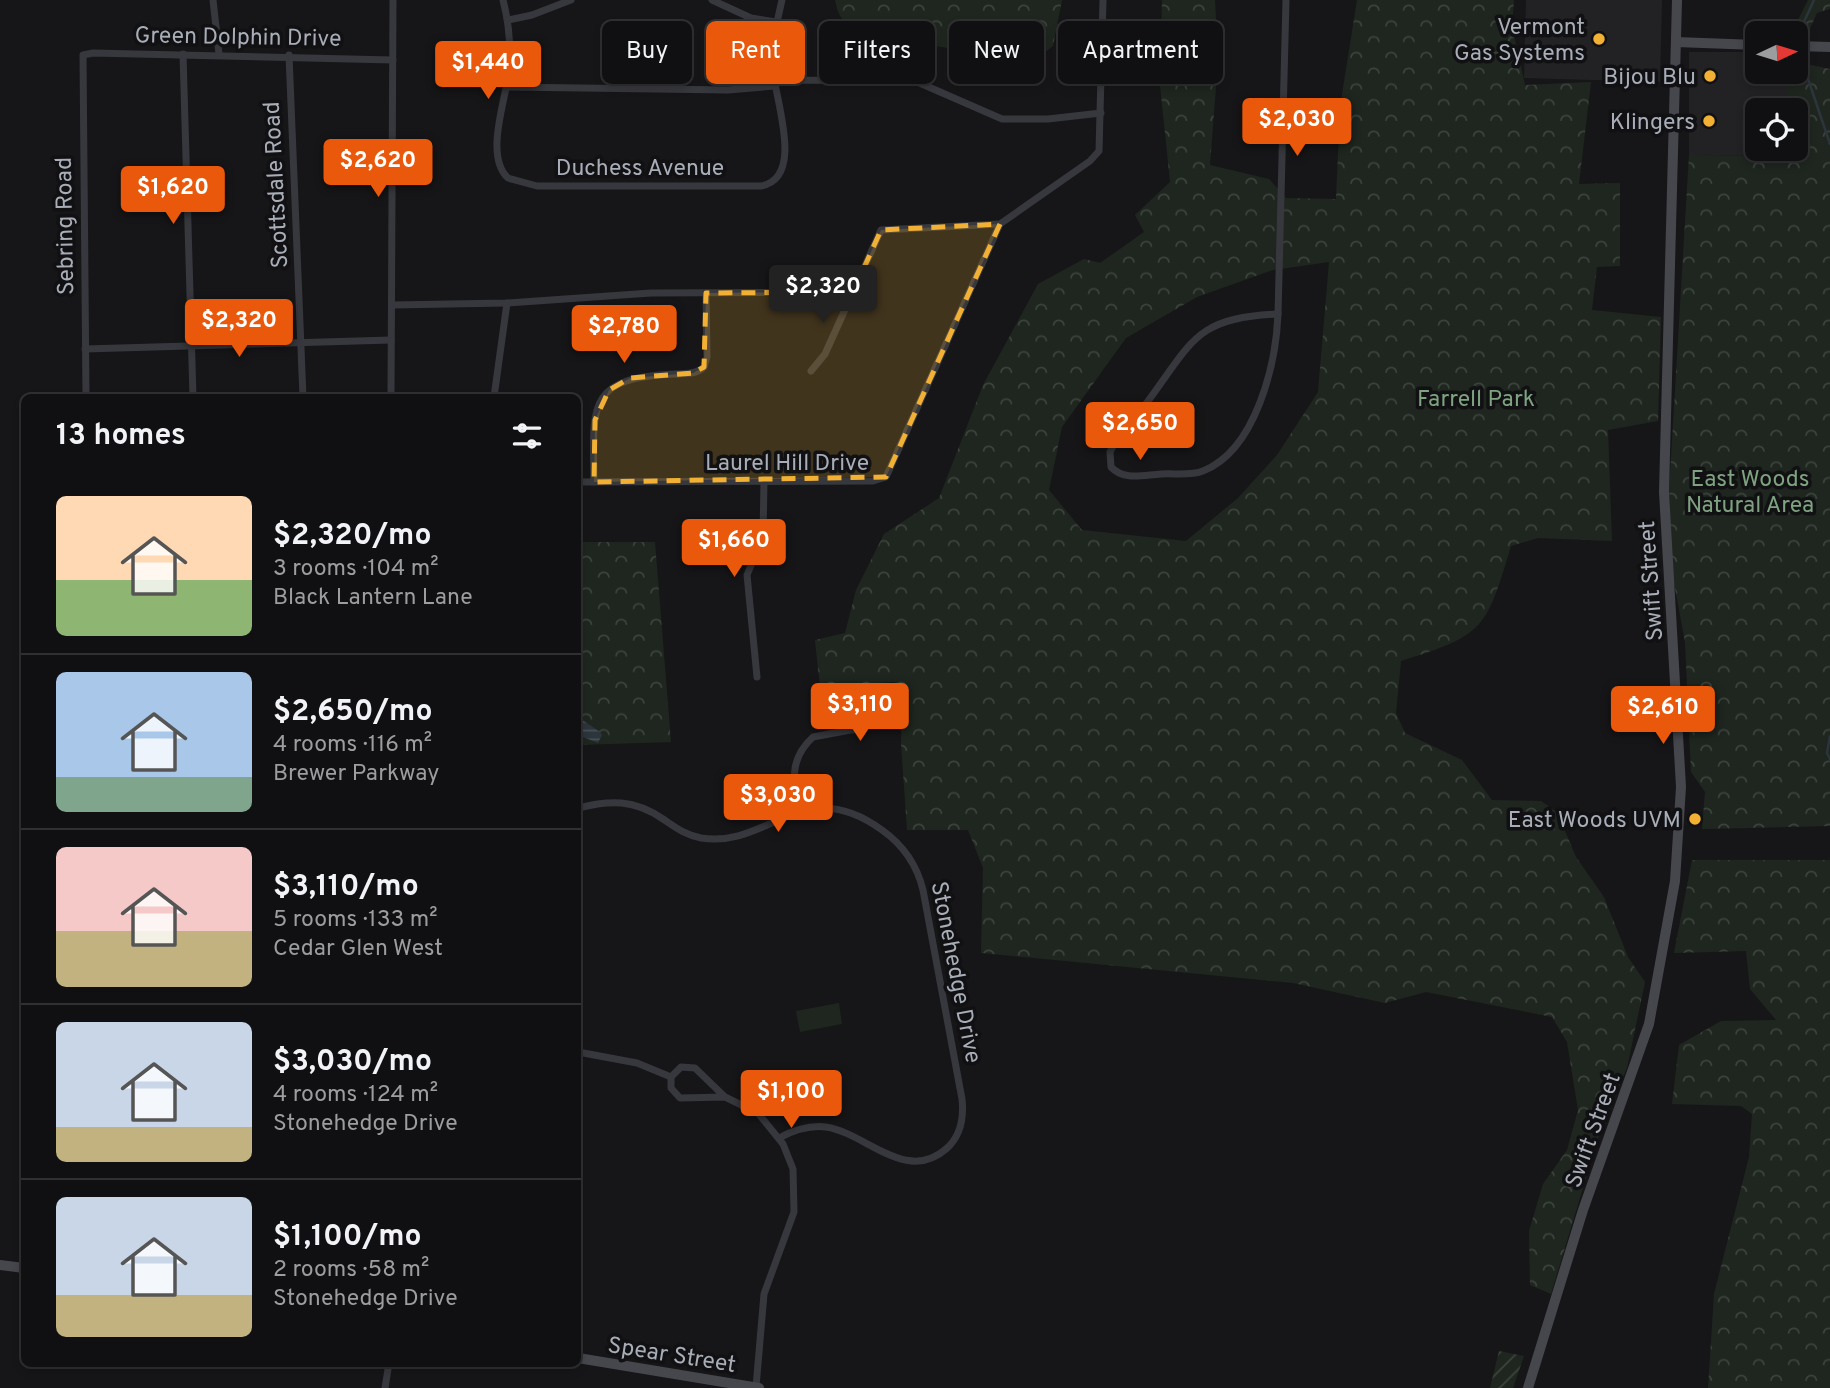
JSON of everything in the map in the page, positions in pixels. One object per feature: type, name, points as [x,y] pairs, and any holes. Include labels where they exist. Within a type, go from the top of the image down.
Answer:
[{"type":"street","points":[[213,0],[219,54]]},
{"type":"street","points":[[391,394],[393,0]]},
{"type":"street","points":[[503,0],[508,20],[507,87],[728,90],[767,84]]},
{"type":"street","points":[[508,20],[532,15],[571,0]]},
{"type":"street","points":[[712,0],[751,18],[770,21]]},
{"type":"street","points":[[776,21],[782,0]]},
{"type":"street","points":[[811,371],[825,354],[881,230],[893,227],[999,224],[1094,158],[1100,146],[1103,0]]},
{"type":"street","points":[[1279,314],[1257,315],[1220,324],[1190,342],[1117,439],[1110,452],[1111,467],[1125,476],[1191,473],[1217,464],[1230,453],[1254,415],[1271,368],[1279,314],[1286,0]]},
{"type":"street","name":"Swift Street","points":[[1528,1388],[1583,1210],[1649,1024],[1675,881],[1681,788],[1664,492],[1677,0]]},
{"type":"street","points":[[1676,43],[1745,45]]},
{"type":"street","points":[[1808,46],[1830,47]]},
{"type":"street","points":[[183,54],[193,394]]},
{"type":"street","name":"Green Dolphin Drive","points":[[83,55],[289,55],[393,60]]},
{"type":"street","name":"Sebring Road","points":[[83,55],[86,394]]},
{"type":"street","name":"Scottsdale Road","points":[[289,55],[303,394]]},
{"type":"street","points":[[805,83],[915,81],[1002,119],[1048,120],[1101,113]]},
{"type":"street","name":"Duchess Avenue","points":[[507,87],[499,117],[498,150],[500,168],[511,180],[537,186],[769,184],[781,170],[784,139],[781,106],[774,84]]},
{"type":"street","name":"Laurel Hill Drive","points":[[581,482],[873,481],[889,475],[999,224]]},
{"type":"street","points":[[392,305],[507,303],[635,294],[853,292]]},
{"type":"street","points":[[594,482],[595,420],[600,404],[609,390],[630,378],[693,373],[704,367],[707,361],[706,293]]},
{"type":"street","points":[[494,394],[507,303]]},
{"type":"street","points":[[85,349],[391,340]]},
{"type":"street","points":[[757,677],[747,575],[763,537],[764,481]]},
{"type":"street","points":[[801,811],[793,780],[798,757],[813,737],[853,730]]},
{"type":"street","name":"Stonehedge Drive","points":[[581,808],[624,801],[642,806],[684,833],[710,839],[738,834],[801,811],[836,808],[861,816],[892,838],[918,872],[963,1111],[959,1131],[950,1145],[938,1155],[917,1161],[896,1158],[823,1127],[800,1129],[779,1138]]},
{"type":"street","points":[[581,1053],[637,1063],[671,1077]]},
{"type":"street","points":[[725,1097],[680,1098],[671,1088],[671,1077],[681,1067],[691,1067],[725,1097],[758,1113],[779,1138],[791,1161],[795,1202],[791,1222],[764,1294],[757,1388]]},
{"type":"street","points":[[0,1265],[21,1268]]},
{"type":"street","name":"Spear Street","points":[[581,1359],[757,1388]]},
{"type":"street","points":[[385,1388],[388,1367]]},
{"type":"highlighted area","points":[[1000,224],[886,477],[594,482],[595,420],[609,390],[630,378],[693,373],[704,367],[706,293],[853,292],[881,230]]},
{"type":"shaded area","points":[[1526,0],[1662,0],[1660,82],[1524,78]]},
{"type":"shaded area","points":[[1689,52],[1745,52],[1745,84],[1788,84],[1788,98],[1745,98],[1745,156],[1689,155]]},
{"type":"shaded area","points":[[581,719],[600,732],[602,735],[598,743],[581,736]]},
{"type":"green space","points":[[835,0],[1062,0],[1053,46],[1044,52],[1044,21],[949,21],[949,48],[935,46],[935,21],[844,21]]},
{"type":"green space","points":[[1162,0],[1215,0],[1216,21],[1162,21]]},
{"type":"green space","name":"Farrell Park","points":[[1357,0],[1514,0],[1512,27],[1525,85],[1591,82],[1579,184],[1620,183],[1620,266],[1597,267],[1592,310],[1661,317],[1658,421],[1608,430],[1612,541],[1538,538],[1511,546],[1495,595],[1478,625],[1450,644],[1401,661],[1396,713],[1405,733],[1462,760],[1492,800],[1541,801],[1557,812],[1576,857],[1604,897],[1628,957],[1645,982],[1627,1068],[1603,1122],[1551,1294],[1530,1285],[1529,1231],[1543,1184],[1567,1150],[1578,1110],[1567,1042],[1552,1017],[1426,992],[1385,1003],[1293,983],[981,953],[983,868],[968,830],[907,830],[901,743],[902,702],[895,682],[820,687],[815,640],[845,633],[856,590],[884,534],[939,498],[983,385],[1038,284],[1084,259],[1100,263],[1144,232],[1135,215],[1170,182],[1160,84],[1216,84],[1210,165],[1269,179],[1286,198],[1336,199],[1340,107]],"holes":[[[1329,262],[1318,392],[1277,455],[1238,498],[1186,541],[1082,530],[1049,490],[1062,427],[1126,338],[1197,297],[1273,270]]]},
{"type":"green space","points":[[1808,0],[1830,0],[1830,9],[1817,13],[1808,33],[1808,21],[1799,21]]},
{"type":"green space","name":"East Woods Natural Area","points":[[1808,64],[1830,69],[1830,826],[1702,829],[1705,792],[1691,772],[1685,642],[1672,572],[1669,491],[1689,155],[1745,156],[1745,161],[1808,161],[1808,98],[1788,98],[1788,84],[1808,84]]},
{"type":"green space","points":[[581,542],[655,542],[671,742],[581,745]]},
{"type":"green space","points":[[1692,860],[1830,860],[1830,1388],[1708,1388],[1714,1294],[1749,1157],[1752,1114],[1741,1106],[1672,1104],[1679,1045],[1721,1021],[1776,1020],[1750,989],[1746,951],[1674,953]]},
{"type":"green space","points":[[839,1003],[842,1024],[800,1032],[796,1011]]},
{"type":"green space","points":[[1499,1351],[1524,1356],[1513,1388],[1490,1388]]},
{"type":"waterway","points":[[1804,21],[1814,0]]},
{"type":"waterway","points":[[1808,79],[1830,144]]},
{"type":"waterway","points":[[1830,736],[1827,753],[1830,759]]},
{"type":"place","name":"Vermont Gas Systems","points":[[1599,39]]},
{"type":"place","name":"Bijou Blu","points":[[1710,76]]},
{"type":"place","name":"Klingers","points":[[1709,121]]},
{"type":"place","name":"East Woods UVM","points":[[1695,819]]}]
